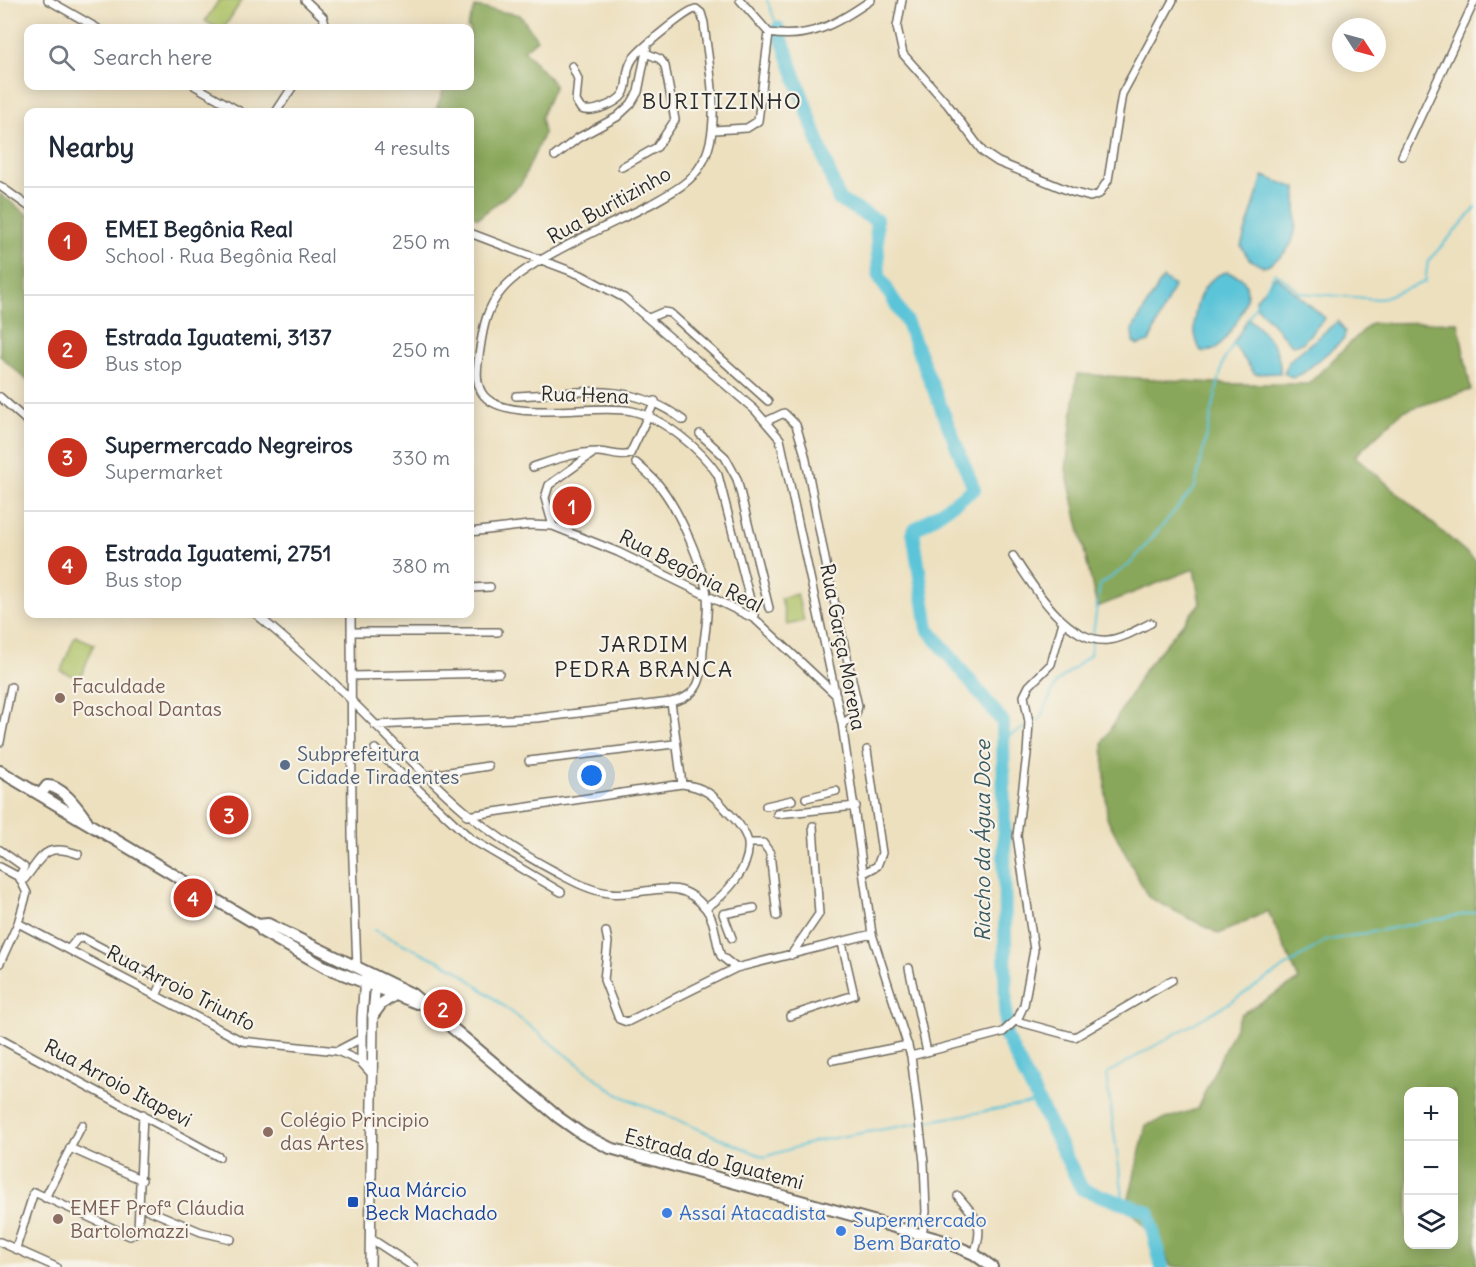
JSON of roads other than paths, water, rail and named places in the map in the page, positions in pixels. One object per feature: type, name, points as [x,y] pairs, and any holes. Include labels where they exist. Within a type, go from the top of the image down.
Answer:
[{"type":"main road","name":"Estrada do Iguatemi","points":[[0,771],[335,972],[428,1008]]},
{"type":"main road","name":"Estrada do Iguatemi","points":[[263,927],[402,988],[558,1117],[582,1134],[610,1148],[922,1234],[960,1246],[992,1267]]},
{"type":"main road","points":[[335,972],[353,976],[362,970],[364,984],[362,1062],[364,1067],[372,1073]]},
{"type":"main road","points":[[370,1267],[373,1015],[377,976]]},
{"type":"main road","points":[[373,1015],[381,1004],[396,994]]},
{"type":"street","points":[[48,0],[90,24]]},
{"type":"street","points":[[306,0],[323,17],[325,24]]},
{"type":"street","points":[[740,0],[769,33],[795,36],[818,31],[849,15],[871,0]]},
{"type":"street","points":[[902,0],[897,27],[903,54],[948,105],[983,152],[998,162],[1072,192],[1090,196],[1099,194],[1108,180],[1118,112],[1130,75],[1173,0]]},
{"type":"street","points":[[1402,156],[1475,0]]},
{"type":"street","name":"Rua Buritizinho","points":[[544,260],[613,224],[687,181],[701,165],[714,130],[704,23],[701,13],[696,9],[685,12],[646,50]]},
{"type":"street","points":[[714,130],[747,128],[758,121],[769,33]]},
{"type":"street","points":[[572,66],[578,79],[576,101],[579,106],[585,111],[598,109],[621,97],[627,86],[631,61],[646,50]]},
{"type":"street","points":[[555,156],[578,138],[617,117],[632,104],[638,92],[646,50]]},
{"type":"street","points":[[622,167],[657,147],[675,120],[665,66],[660,59],[646,50]]},
{"type":"street","points":[[202,90],[234,108]]},
{"type":"street","points":[[279,108],[290,90]]},
{"type":"street","points":[[0,186],[24,203]]},
{"type":"street","name":"Rua Garça Morena","points":[[474,234],[544,260],[604,286],[649,318],[768,421],[780,439],[788,463],[837,695],[872,934],[911,1056],[924,1162],[926,1212],[922,1234]]},
{"type":"street","name":"Rua Hena","points":[[544,260],[514,278],[490,306],[484,324],[477,369],[482,392],[492,402],[507,408],[622,410],[648,417],[679,436],[712,466],[722,486],[755,619]]},
{"type":"street","points":[[649,318],[663,312],[670,313],[768,401]]},
{"type":"street","points":[[516,396],[617,392],[655,401],[683,420]]},
{"type":"street","points":[[0,397],[24,418]]},
{"type":"street","points":[[533,467],[558,458],[595,452],[623,456],[632,451],[655,401]]},
{"type":"street","points":[[768,421],[784,413],[790,416],[799,433],[805,454],[827,569],[858,706],[856,714],[842,724]]},
{"type":"street","points":[[700,434],[713,443],[732,466],[742,494],[769,608]]},
{"type":"street","points":[[553,526],[545,498],[549,484],[595,452]]},
{"type":"street","points":[[375,725],[537,718],[671,702],[682,700],[692,693],[701,676],[707,596],[691,546],[670,502],[656,480],[636,463]]},
{"type":"street","name":"Rua Begônia Real","points":[[474,531],[519,525],[553,526],[618,552],[755,619],[837,695]]},
{"type":"street","points":[[734,531],[749,526]]},
{"type":"street","points":[[1013,556],[1033,587],[1063,622],[1091,638],[1109,640],[1151,623]]},
{"type":"street","points":[[474,588],[490,587]]},
{"type":"street","points":[[260,618],[352,700],[424,776],[480,826],[524,855],[583,885],[608,893],[673,887],[684,892],[706,908],[714,925],[721,956],[736,968]]},
{"type":"street","points":[[351,618],[354,915],[362,970]]},
{"type":"street","points":[[911,1056],[1003,1032],[1016,1021],[1024,1005],[1034,950],[1017,836],[1028,743],[1029,722],[1024,696],[1029,686],[1051,663],[1063,622]]},
{"type":"street","points":[[351,632],[498,632]]},
{"type":"street","points":[[351,676],[499,673]]},
{"type":"street","points":[[0,742],[11,687]]},
{"type":"street","points":[[671,702],[682,784]]},
{"type":"street","points":[[530,761],[675,744]]},
{"type":"street","points":[[375,749],[471,839],[561,892]]},
{"type":"street","points":[[864,873],[877,866],[882,853],[867,750]]},
{"type":"street","points":[[424,776],[488,766]]},
{"type":"street","points":[[467,816],[682,784],[697,786],[713,795],[737,821],[748,843],[742,866],[719,899],[706,908]]},
{"type":"street","points":[[806,798],[836,791]]},
{"type":"street","points":[[817,796],[819,810]]},
{"type":"street","points":[[766,806],[788,801],[787,813]]},
{"type":"street","points":[[777,814],[855,806]]},
{"type":"street","points":[[471,839],[480,826]]},
{"type":"street","points":[[791,955],[819,914],[813,826]]},
{"type":"street","points":[[748,843],[763,843],[770,854],[777,916]]},
{"type":"street","points":[[21,879],[48,851],[61,849],[78,855]]},
{"type":"street","points":[[0,850],[24,867],[21,879]]},
{"type":"street","points":[[0,867],[21,879],[27,888],[27,899],[0,963]]},
{"type":"street","points":[[719,899],[732,938]]},
{"type":"street","points":[[723,914],[754,908]]},
{"type":"street","name":"Rua Arroio Triunfo","points":[[18,923],[242,1041],[337,1051],[362,1062]]},
{"type":"street","points":[[606,932],[608,942],[604,980],[619,1019],[627,1022],[736,968],[872,934]]},
{"type":"street","points":[[69,949],[77,939],[83,938],[157,977],[161,985],[156,996]]},
{"type":"street","points":[[790,1016],[854,995],[842,943]]},
{"type":"street","points":[[909,968],[927,1052]]},
{"type":"street","points":[[1016,1021],[1075,1037],[1172,980]]},
{"type":"street","points":[[337,1051],[362,1038]]},
{"type":"street","name":"Rua Arroio Itapevi","points":[[0,1039],[143,1114],[219,1157]]},
{"type":"street","points":[[833,1060],[908,1045]]},
{"type":"street","points":[[16,1248],[34,1192],[130,1236],[139,1228],[143,1114]]},
{"type":"street","points":[[45,1198],[82,1125]]},
{"type":"street","points":[[70,1148],[142,1180]]},
{"type":"street","points":[[958,1196],[978,1222],[981,1235],[974,1254]]},
{"type":"street","points":[[141,1207],[201,1232],[231,1239]]},
{"type":"street","points":[[370,1238],[414,1267]]},
{"type":"street","points":[[0,1242],[56,1267]]},
{"type":"water","points":[[1263,176],[1296,188],[1296,225],[1291,245],[1285,253],[1263,267],[1249,259],[1241,246]]},
{"type":"water","points":[[1227,272],[1241,278],[1246,285],[1245,304],[1235,325],[1221,343],[1211,351],[1201,351],[1195,329],[1197,304],[1208,283]]},
{"type":"water","points":[[1276,276],[1325,318],[1302,343],[1292,345],[1257,307],[1256,299]]},
{"type":"water","points":[[1163,278],[1174,286],[1149,342],[1138,345],[1133,342],[1132,330]]},
{"type":"water","points":[[1248,318],[1276,348],[1280,373],[1255,374],[1233,344]]},
{"type":"water","points":[[1338,321],[1345,332],[1344,339],[1303,373],[1293,378],[1284,373],[1290,360]]},
{"type":"waterway","points":[[767,0],[778,28]]},
{"type":"waterway","name":"Riacho da Água Doce","points":[[778,28],[839,200],[876,220],[879,276],[907,323],[974,489],[913,531],[928,629],[1003,722],[1006,1037],[1082,1189],[1148,1212],[1162,1267]]},
{"type":"waterway","points":[[1265,290],[1275,272],[1301,293],[1379,299],[1425,282],[1428,261],[1476,208]]},
{"type":"waterway","points":[[1248,319],[1257,303]]},
{"type":"waterway","points":[[1031,724],[1041,718],[1056,683],[1090,655],[1100,585],[1130,564],[1195,487],[1223,362],[1235,342]]},
{"type":"waterway","points":[[1003,739],[1026,727]]},
{"type":"waterway","points":[[1124,1204],[1106,1074],[1229,1003],[1325,941],[1476,912]]},
{"type":"waterway","points":[[374,930],[456,969],[617,1094],[764,1157],[817,1141],[1038,1102]]},
{"type":"place","name":"EMEI Begônia Real","points":[[572,506]]},
{"type":"place","name":"Faculdade Paschoal Dantas","points":[[60,698]]},
{"type":"place","name":"Subprefeitura Cidade Tiradentes","points":[[285,765]]},
{"type":"place","name":"Supermercado Negreiros","points":[[229,815]]},
{"type":"place","name":"Estrada Iguatemi, 2751","points":[[193,898]]},
{"type":"place","name":"Estrada Iguatemi, 3137","points":[[443,1009]]},
{"type":"place","name":"Colégio Principio das Artes","points":[[268,1132]]},
{"type":"place","name":"Rua Márcio Beck Machado","points":[[353,1202]]},
{"type":"place","name":"Assaí Atacadista","points":[[667,1213]]},
{"type":"place","name":"EMEF Profª Cláudia Bartolomazzi","points":[[58,1219]]},
{"type":"place","name":"Supermercado Bem Barato","points":[[841,1231]]},
{"type":"district","name":"BURITIZINHO","points":[[722,101]]},
{"type":"district","name":"JARDIM PEDRA BRANCA","points":[[644,656]]}]
